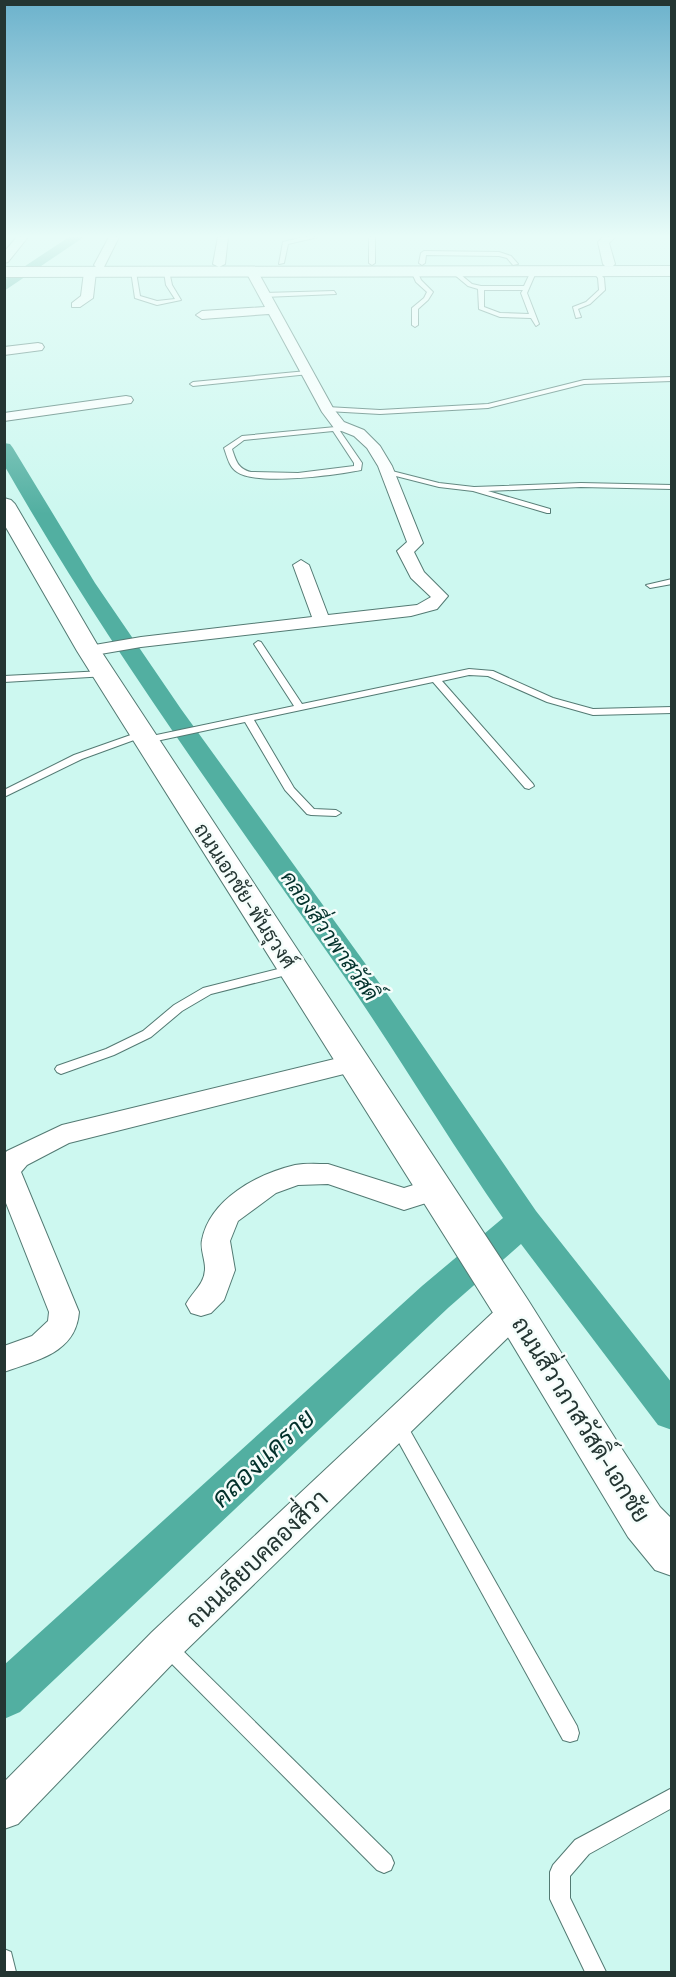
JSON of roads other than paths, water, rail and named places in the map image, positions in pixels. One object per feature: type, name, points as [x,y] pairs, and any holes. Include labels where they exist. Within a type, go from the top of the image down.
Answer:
[{"type":"main road","name":"ถนนเอกชัย-พันธุวงศ์","points":[[9,521],[153,736],[294,969],[505,1297]]},
{"type":"main road","name":"ถนนสี่วาภาสวัสดิ์-เอกชัย","points":[[505,1297],[608,1467],[644,1522],[672,1554]]},
{"type":"street","points":[[100,657],[141,642],[322,621],[430,606],[437,602],[440,596],[417,574],[405,551],[415,543],[387,471],[374,446],[359,433],[341,429],[327,409],[283,329]]},
{"type":"street","points":[[4,351],[38,348]]},
{"type":"street","points":[[6,417],[126,400]]},
{"type":"street","points":[[301,565],[322,621]]},
{"type":"street","points":[[4,1359],[43,1345],[63,1326],[63,1312],[6,1171],[17,1158],[62,1135],[355,1063]]},
{"type":"street","points":[[201,1304],[214,1291],[220,1270],[216,1241],[227,1214],[266,1186],[297,1175],[328,1174],[404,1199],[445,1204]]},
{"type":"street","name":"ถนนเลียบคลองสี่วา","points":[[4,1810],[165,1645],[397,1424],[505,1297]]},
{"type":"lane","points":[[193,384],[307,373]]},
{"type":"lane","points":[[327,409],[390,412],[488,406],[584,382],[672,379]]},
{"type":"lane","points":[[341,429],[358,463],[358,468],[261,476],[240,472],[233,464],[228,448],[242,438],[341,429]]},
{"type":"lane","points":[[387,471],[439,485],[474,489],[581,485],[672,487]]},
{"type":"lane","points":[[474,489],[547,511]]},
{"type":"lane","points":[[650,585],[672,580]]},
{"type":"lane","points":[[258,644],[300,708]]},
{"type":"lane","points":[[4,679],[100,657]]},
{"type":"lane","points":[[4,794],[78,756],[153,736],[469,672],[490,673],[550,700],[593,712],[672,710]]},
{"type":"lane","points":[[436,680],[529,786]]},
{"type":"lane","points":[[248,718],[290,790],[311,812],[336,813]]},
{"type":"lane","points":[[61,1070],[110,1052],[147,1034],[178,1008],[207,991],[294,969]]},
{"type":"lane","points":[[397,1424],[570,1733]]},
{"type":"lane","points":[[165,1645],[384,1863]]},
{"type":"lane","points":[[596,1972],[560,1899],[560,1872],[582,1847],[672,1797]]},
{"type":"lane","points":[[4,1959],[6,1972]]},
{"type":"waterway","name":"คลองสี่วาพาสวัสดิ์","points":[[4,448],[43,516],[128,649],[377,1003],[524,1221]]},
{"type":"waterway","name":"คลองเเคราย","points":[[4,1696],[435,1297],[524,1221]]},
{"type":"waterway","name":"คลองสี่วาพาสวัสดิ์","points":[[524,1221],[672,1413]]}]
